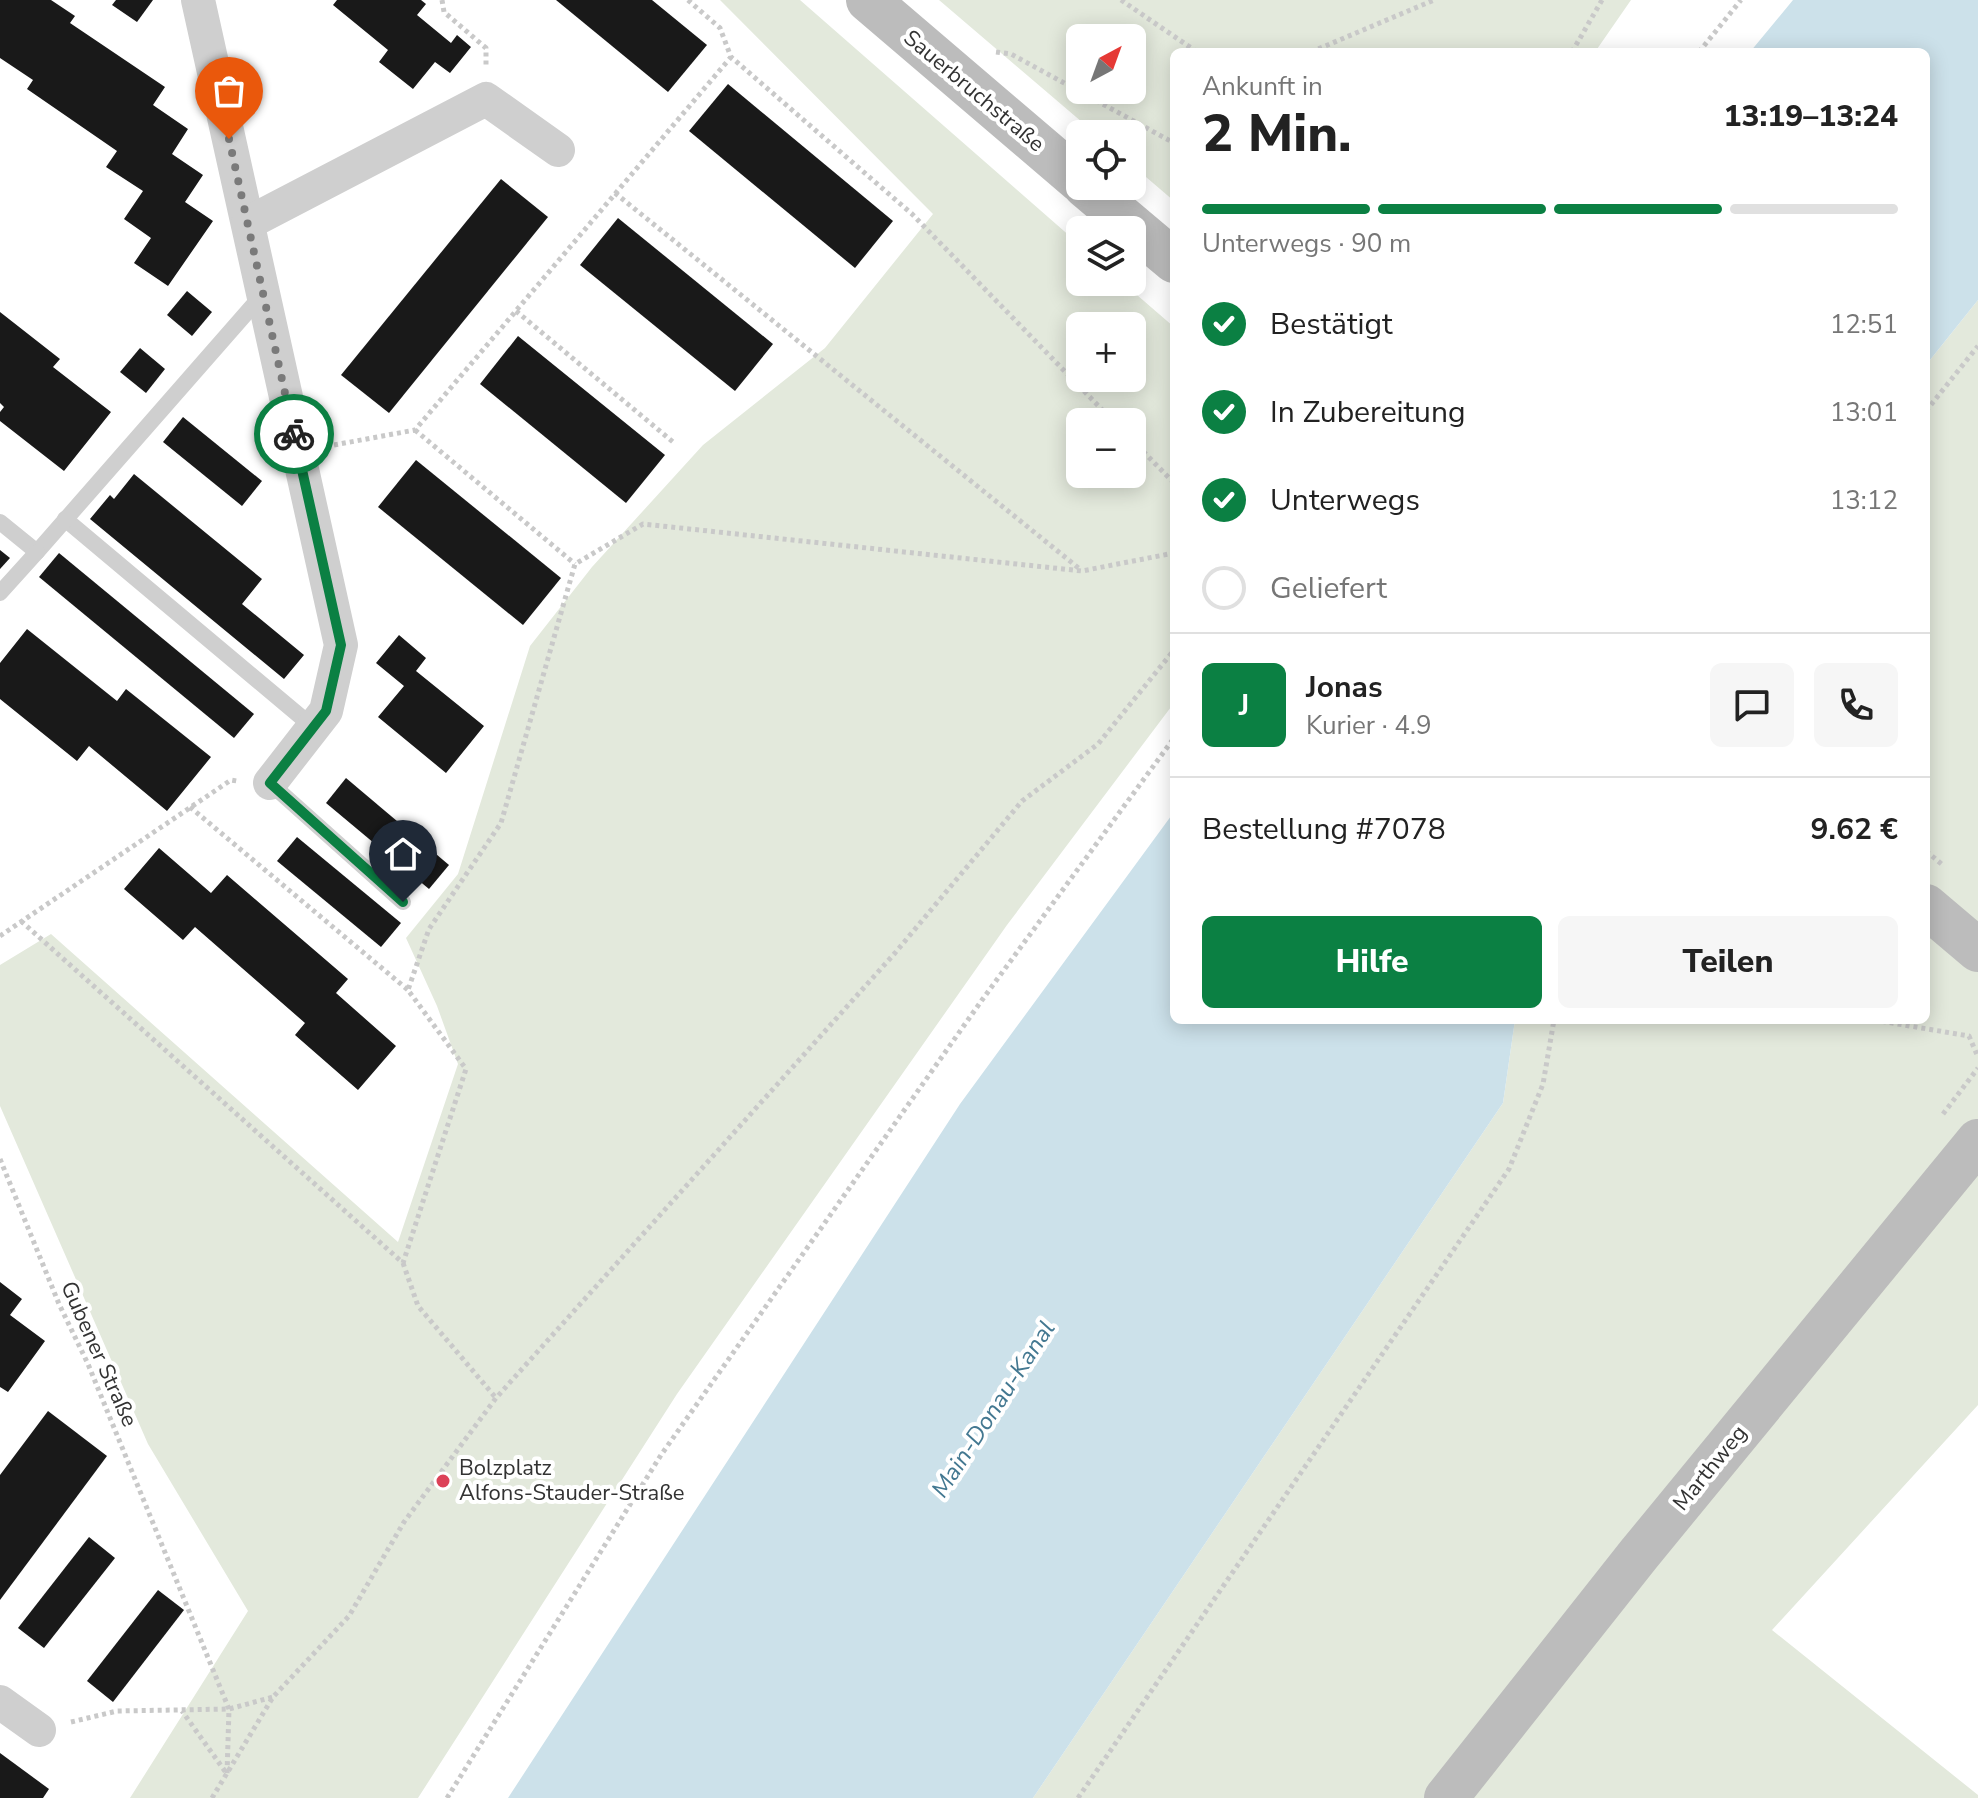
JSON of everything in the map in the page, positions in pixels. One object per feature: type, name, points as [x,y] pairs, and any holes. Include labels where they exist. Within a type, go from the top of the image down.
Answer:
[{"type":"main road","name":"Sauerbruchstraße","points":[[868,0],[1066,169]]},
{"type":"main road","points":[[1102,200],[1170,258]]},
{"type":"main road","points":[[1930,909],[1978,950]]},
{"type":"main road","name":"Marthweg","points":[[1446,1798],[1639,1554],[1978,1141]]},
{"type":"street","points":[[198,0],[341,645],[326,711],[270,783]]},
{"type":"street","points":[[248,223],[486,99],[558,150]]},
{"type":"street","points":[[0,1702],[39,1730]]},
{"type":"lane","points":[[0,593],[264,293]]},
{"type":"lane","points":[[65,519],[313,727]]},
{"type":"lane","points":[[0,522],[37,552]]},
{"type":"lane","points":[[270,783],[403,902]]},
{"type":"path","points":[[442,0],[444,12],[486,48],[486,99]]},
{"type":"path","points":[[688,0],[720,28],[731,57],[912,214],[1100,408]]},
{"type":"path","points":[[1121,0],[1191,48]]},
{"type":"path","points":[[1320,48],[1434,0]]},
{"type":"path","points":[[1574,48],[1602,0]]},
{"type":"path","points":[[1702,48],[1741,0]]},
{"type":"path","points":[[959,78],[985,51],[1011,54],[1170,141]]},
{"type":"path","points":[[298,452],[415,430],[731,57]]},
{"type":"path","points":[[615,193],[1082,571]]},
{"type":"path","points":[[516,311],[673,442]]},
{"type":"path","points":[[1930,406],[1978,346]]},
{"type":"path","points":[[415,430],[575,564]]},
{"type":"path","points":[[1146,454],[1170,479]]},
{"type":"path","points":[[408,990],[429,929],[501,823],[575,564],[643,524],[1082,571],[1170,554]]},
{"type":"path","points":[[212,1798],[273,1697],[349,1616],[404,1522],[496,1398],[895,953],[1022,801],[1098,744],[1170,655]]},
{"type":"path","points":[[447,1798],[661,1455],[982,1000],[1170,743]]},
{"type":"path","points":[[0,936],[231,780],[270,783]]},
{"type":"path","points":[[190,807],[408,990],[466,1069],[403,1263]]},
{"type":"path","points":[[21,921],[403,1263],[418,1306],[496,1398]]},
{"type":"path","points":[[1078,1798],[1509,1169],[1543,1084],[1553,1024]]},
{"type":"path","points":[[1898,1024],[1969,1036],[1978,1057]]},
{"type":"path","name":"Gubener Straße","points":[[0,1159],[59,1304],[88,1364],[229,1709]]},
{"type":"path","points":[[39,1730],[117,1711],[229,1709],[273,1697]]},
{"type":"path","points":[[227,1774],[229,1709]]},
{"type":"path","points":[[182,1711],[227,1774]]},
{"type":"shaded area","points":[[720,0],[800,0],[1066,233],[1066,296],[1138,296],[1170,324],[1170,708],[1007,925],[677,1394],[418,1798],[130,1798],[248,1611],[148,1444],[0,1106],[0,965],[51,934],[398,1242],[458,1064],[437,1006],[406,938],[458,874],[530,646],[592,567],[703,445],[825,348],[933,214]]},
{"type":"shaded area","points":[[939,0],[1631,0],[1598,48],[1170,48],[1170,198],[1146,177],[1146,120],[1080,120]]},
{"type":"shaded area","points":[[1978,300],[1978,1405],[1772,1630],[1978,1798],[1033,1798],[1503,1103],[1514,1024],[1930,1024],[1930,360]]},
{"type":"water","points":[[1793,0],[1978,0],[1978,300],[1930,360],[1930,48],[1753,48]]},
{"type":"water","name":"Main-Donau-Kanal","points":[[1170,817],[1170,1024],[1514,1024],[1503,1103],[1033,1798],[508,1798],[960,1104]]},
{"type":"building","points":[[0,0],[51,0],[75,16],[70,23],[165,87],[153,105],[188,129],[172,154],[203,175],[185,202],[213,221],[168,286],[134,263],[151,238],[124,219],[143,191],[106,167],[117,151],[27,89],[33,80],[0,58]]},
{"type":"building","points":[[116,0],[153,0],[137,22],[112,5]]},
{"type":"building","points":[[337,0],[421,0],[426,4],[417,15],[451,43],[457,35],[471,47],[450,73],[435,62],[413,89],[379,62],[388,50],[333,5]]},
{"type":"building","points":[[556,0],[652,0],[707,45],[668,92]]},
{"type":"building","points":[[728,84],[893,221],[855,268],[689,131]]},
{"type":"building","points":[[501,179],[548,217],[389,413],[341,375]]},
{"type":"building","points":[[618,218],[773,344],[735,391],[580,265]]},
{"type":"building","points":[[187,291],[212,312],[192,336],[167,315]]},
{"type":"building","points":[[0,312],[60,359],[53,367],[111,412],[64,471],[0,421],[0,412],[4,407],[0,403]]},
{"type":"building","points":[[518,336],[665,455],[626,503],[480,384]]},
{"type":"building","points":[[140,348],[165,369],[146,393],[120,372]]},
{"type":"building","points":[[183,417],[262,481],[242,506],[163,442]]},
{"type":"building","points":[[416,460],[561,578],[523,625],[378,507]]},
{"type":"building","points":[[134,474],[262,579],[242,604],[304,655],[284,679],[90,519],[110,495],[114,499]]},
{"type":"building","points":[[0,550],[10,558],[0,569]]},
{"type":"building","points":[[59,553],[254,714],[234,738],[39,577]]},
{"type":"building","points":[[27,629],[117,701],[126,689],[211,757],[167,811],[89,746],[77,761],[0,699],[0,663]]},
{"type":"building","points":[[399,635],[426,658],[416,671],[484,726],[446,773],[378,717],[404,686],[376,663]]},
{"type":"building","points":[[346,778],[449,865],[429,889],[326,803]]},
{"type":"building","points":[[297,837],[401,923],[381,947],[277,861]]},
{"type":"building","points":[[159,848],[211,893],[227,875],[348,979],[336,993],[396,1046],[358,1090],[295,1035],[305,1023],[195,927],[183,940],[124,889]]},
{"type":"building","points":[[0,1282],[22,1299],[10,1315],[45,1341],[8,1392],[0,1387]]},
{"type":"building","points":[[48,1411],[107,1456],[0,1600],[0,1475]]},
{"type":"building","points":[[89,1537],[115,1558],[44,1648],[18,1628]]},
{"type":"building","points":[[158,1590],[184,1610],[113,1702],[87,1681]]},
{"type":"building","points":[[0,1753],[49,1789],[43,1798],[0,1798]]},
{"type":"way so far","points":[[229,139],[294,434]]},
{"type":"place","name":"Bolzplatz Alfons-Stauder-Straße","points":[[443,1481]]},
{"type":"route","points":[[294,434],[341,645],[326,711],[270,783],[403,902]]}]
